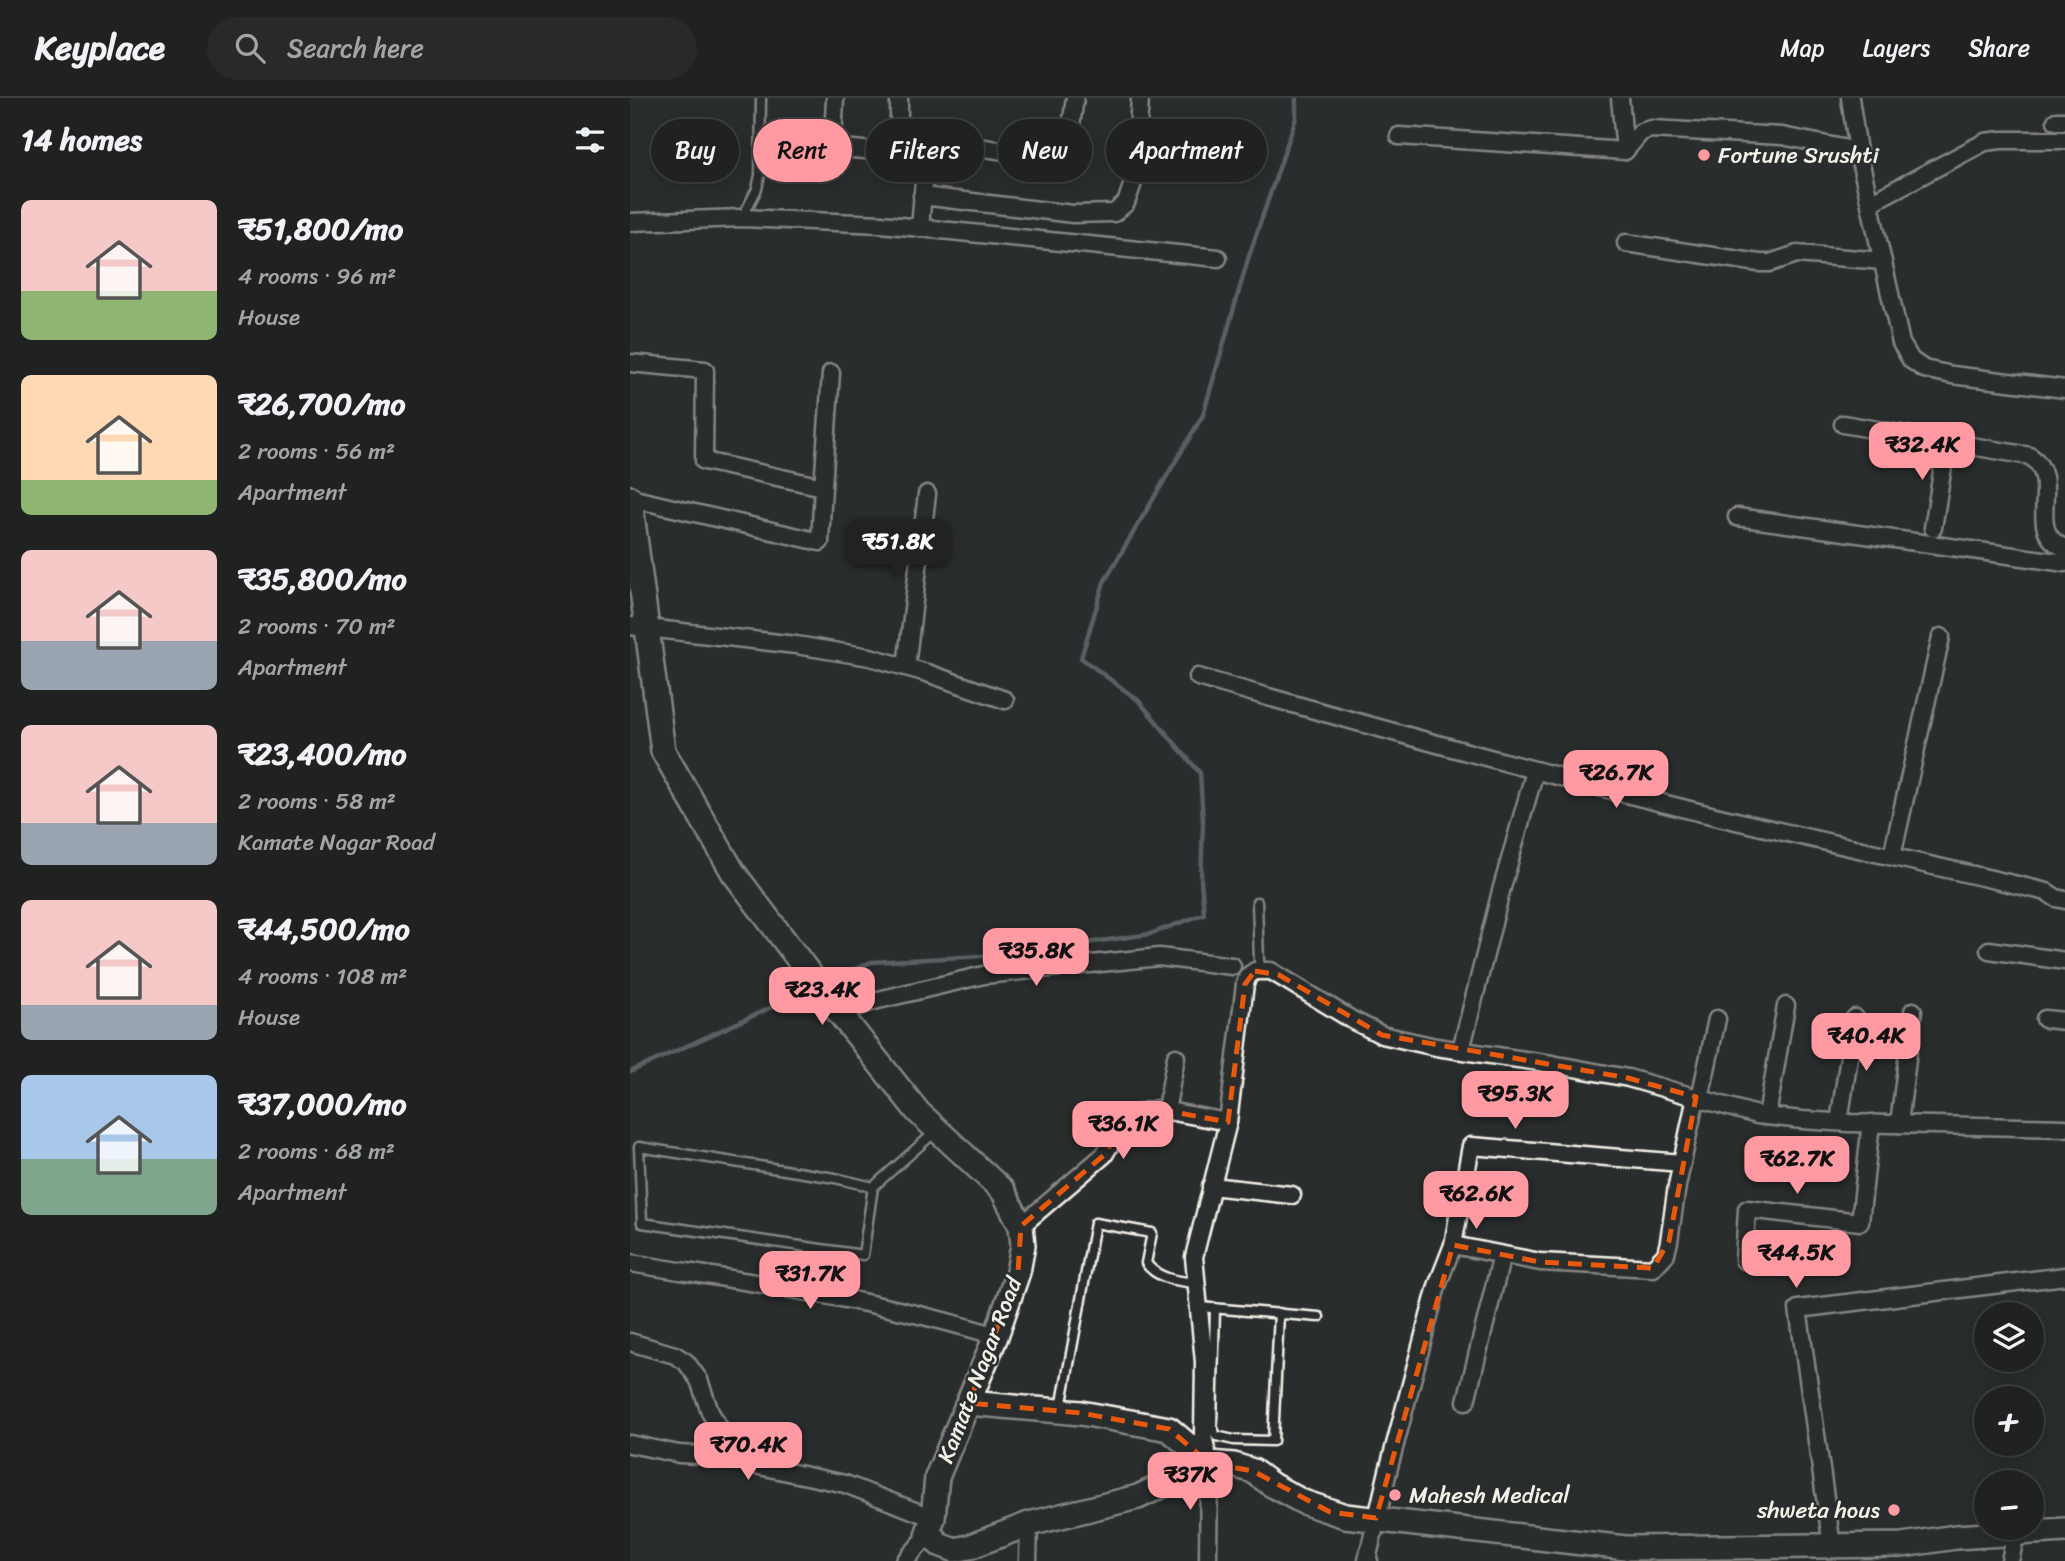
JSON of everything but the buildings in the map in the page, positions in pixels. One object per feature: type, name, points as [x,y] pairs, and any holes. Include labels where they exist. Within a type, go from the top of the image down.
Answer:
[{"type":"street","points":[[835,98],[833,142],[842,148],[866,150]]},
{"type":"street","points":[[899,98],[899,119]]},
{"type":"street","points":[[984,150],[1066,160],[1075,98]]},
{"type":"street","points":[[922,196],[1073,214],[1114,213],[1126,203],[1135,177],[1140,98]]},
{"type":"street","points":[[1620,98],[1625,150]]},
{"type":"street","points":[[1850,98],[1858,151],[1901,343],[1911,360],[1924,369],[1952,375],[2065,389]]},
{"type":"street","points":[[1625,150],[1641,132],[1651,129],[1782,136],[1858,151]]},
{"type":"street","points":[[1399,136],[1625,150]]},
{"type":"street","points":[[1870,203],[1985,142],[2065,141]]},
{"type":"street","points":[[920,228],[923,182]]},
{"type":"street","points":[[630,222],[742,218],[881,224],[1217,258]]},
{"type":"street","points":[[1626,243],[1759,263],[1770,263],[1797,254],[1883,261]]},
{"type":"street","points":[[630,363],[705,370],[704,461],[823,487]]},
{"type":"street","points":[[630,498],[820,542],[831,373]]},
{"type":"street","points":[[1843,425],[2029,456],[2042,463],[2049,478],[2046,523],[2050,535],[2058,545],[2065,548]]},
{"type":"street","points":[[1933,528],[1947,442]]},
{"type":"street","points":[[906,667],[927,494]]},
{"type":"street","name":"Kamate Nagar Road","points":[[630,498],[638,627],[663,751],[733,872],[839,1013],[918,1112],[1003,1191],[1021,1226],[1023,1245],[1018,1272],[996,1336],[937,1477],[930,1525],[910,1559]]},
{"type":"street","points":[[1737,517],[2065,563]]},
{"type":"street","points":[[638,627],[796,645],[870,657],[1005,700]]},
{"type":"street","points":[[1892,856],[1941,637]]},
{"type":"street","points":[[1198,677],[1535,771],[1692,811],[2048,891],[2056,898],[2065,900]]},
{"type":"street","points":[[1461,1050],[1535,771]]},
{"type":"street","points":[[1989,950],[2065,961]]},
{"type":"street","points":[[839,1013],[874,1001],[984,975],[1159,957],[1232,966]]},
{"type":"street","points":[[1208,1561],[1209,1463],[1203,1435],[1207,1308],[1197,1283],[1194,1257],[1228,1122],[1245,984],[1248,976],[1255,971],[1262,970],[1279,975],[1382,1035],[1415,1043],[1628,1078],[1767,1116],[1871,1124],[2065,1128]]},
{"type":"street","points":[[1767,1116],[1786,1006]]},
{"type":"street","points":[[1899,1124],[1913,1011]]},
{"type":"street","points":[[1839,1122],[1856,1018]]},
{"type":"street","points":[[1452,1245],[1540,1262],[1653,1268],[1666,1254],[1670,1241],[1676,1186],[1717,1019]]},
{"type":"street","points":[[2045,1019],[2065,1021]]},
{"type":"street","points":[[1166,1111],[1176,1057]]},
{"type":"street","points":[[1021,1226],[1104,1155],[1128,1118],[1148,1110],[1228,1122]]},
{"type":"street","points":[[1744,1260],[1747,1209],[1860,1222],[1871,1124]]},
{"type":"street","points":[[1368,1561],[1376,1518],[1437,1286],[1452,1245],[1471,1146],[1682,1164]]},
{"type":"street","points":[[1211,1186],[1292,1195]]},
{"type":"street","points":[[1466,1401],[1502,1255]]},
{"type":"street","points":[[630,1262],[865,1302],[917,1313],[996,1336]]},
{"type":"street","points":[[1832,1546],[1798,1308],[2065,1276]]},
{"type":"street","points":[[630,1342],[675,1355],[686,1362],[699,1380],[710,1412],[736,1457]]},
{"type":"street","points":[[969,1403],[1081,1413],[1169,1429],[1209,1463]]},
{"type":"street","points":[[630,1444],[679,1454],[736,1457],[755,1465],[845,1484],[930,1525],[939,1544],[955,1550],[1029,1524],[1138,1497],[1209,1463],[1234,1465],[1253,1471],[1293,1497],[1345,1516],[1658,1554],[1785,1554],[1832,1546],[1901,1553],[1956,1537],[1974,1536]]},
{"type":"street","points":[[1028,1561],[1029,1524]]},
{"type":"street","points":[[2044,1531],[2065,1530]]},
{"type":"street","points":[[2010,1561],[2014,1540]]},
{"type":"lane","points":[[742,218],[761,175],[761,98]]},
{"type":"lane","points":[[1257,902],[1259,961],[1262,970]]},
{"type":"lane","points":[[873,1187],[835,1178],[639,1146],[642,1223],[863,1255],[873,1187],[938,1130]]},
{"type":"lane","points":[[1061,1411],[1095,1223],[1152,1233],[1146,1262],[1150,1269],[1170,1280],[1197,1283]]},
{"type":"lane","points":[[1279,1313],[1273,1441],[1234,1440],[1216,1436],[1212,1426],[1207,1308],[1279,1313],[1319,1317]]},
{"type":"highlighted area","points":[[1255,971],[1279,975],[1382,1035],[1628,1078],[1696,1097],[1669,1241],[1653,1268],[1540,1262],[1453,1245],[1376,1518],[1330,1512],[1253,1471],[1209,1463],[1169,1429],[1081,1413],[969,1403],[1018,1272],[1021,1226],[1104,1155],[1128,1118],[1157,1109],[1228,1122],[1245,984]]},
{"type":"waterway","points":[[830,980],[871,962],[1001,955],[1150,934],[1204,914],[1200,773],[1138,700],[1081,658],[1104,582],[1203,415],[1249,256],[1296,118],[1296,98]]},
{"type":"waterway","points":[[630,1072],[807,991]]},
{"type":"place","name":"Fortune Srushti","points":[[1704,155]]},
{"type":"place","name":"Mahesh Medical","points":[[1395,1495]]},
{"type":"place","name":"shweta hous","points":[[1894,1510]]}]
